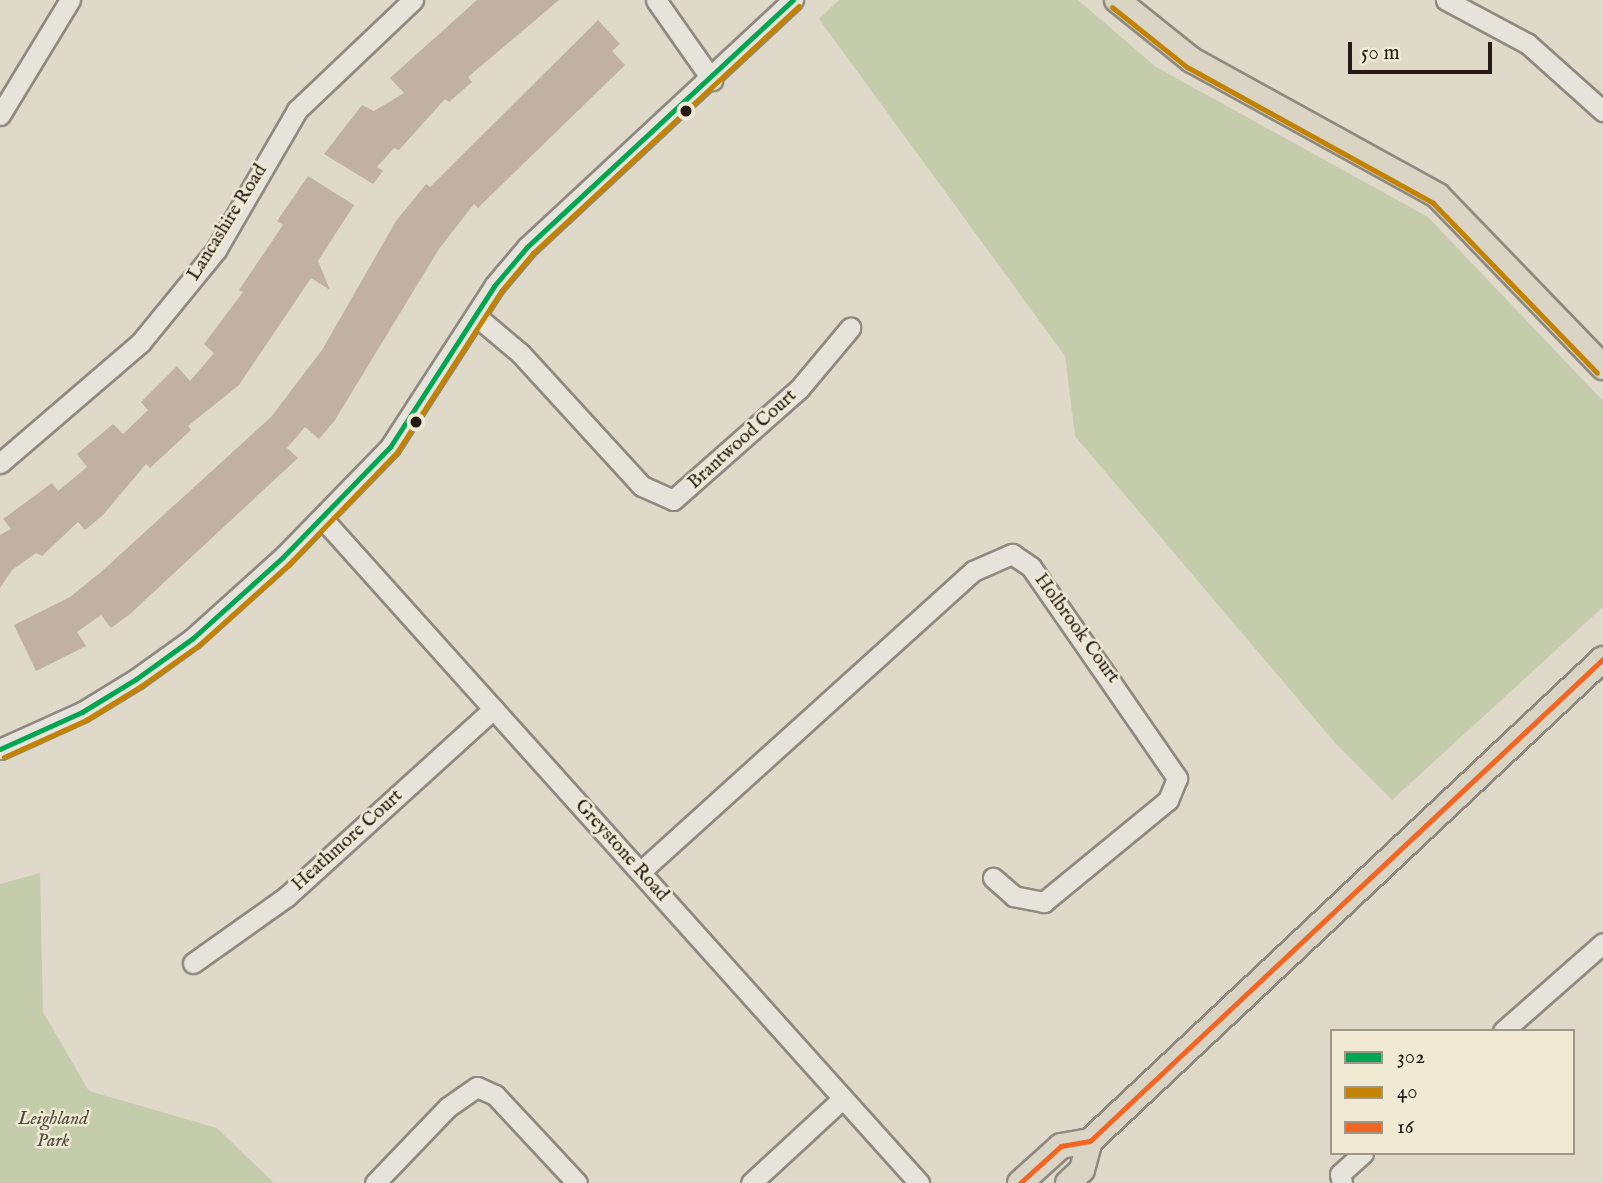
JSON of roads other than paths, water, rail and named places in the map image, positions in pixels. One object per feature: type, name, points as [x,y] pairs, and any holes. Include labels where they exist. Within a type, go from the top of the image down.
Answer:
[{"type":"main road","points":[[1117,0],[1192,60],[1438,196],[1603,366]]},
{"type":"main road","points":[[1068,1183],[1082,1170],[1090,1141],[1603,659]]},
{"type":"main road","points":[[1020,1183],[1061,1146],[1090,1141]]},
{"type":"street","points":[[0,115],[70,0]]},
{"type":"street","name":"Lancashire Road","points":[[0,463],[150,332],[216,250],[298,110],[413,0]]},
{"type":"street","points":[[656,0],[712,80]]},
{"type":"street","points":[[0,749],[70,718],[136,679],[193,638],[322,518],[390,447],[476,316],[527,247],[712,80],[793,0]]},
{"type":"street","points":[[1446,0],[1528,44],[1603,111]]},
{"type":"street","name":"Brantwood Court","points":[[476,316],[520,353],[642,486],[673,500],[799,389],[850,328]]},
{"type":"street","name":"Greystone Road","points":[[322,518],[919,1183]]},
{"type":"street","name":"Holbrook Court","points":[[640,873],[973,571],[1012,554],[1031,567],[1177,778],[1168,800],[1044,902],[1014,896],[993,878]]},
{"type":"street","name":"Heathmore Court","points":[[193,962],[286,897],[493,709]]},
{"type":"street","points":[[1505,1029],[1603,943]]},
{"type":"street","points":[[375,1183],[448,1107],[477,1087],[495,1095],[577,1183]]},
{"type":"street","points":[[751,1183],[843,1098]]},
{"type":"street","points":[[1342,1183],[1340,1174],[1361,1155]]},
{"type":"park label","name":"Leighland Park","points":[[53,1131]]}]
